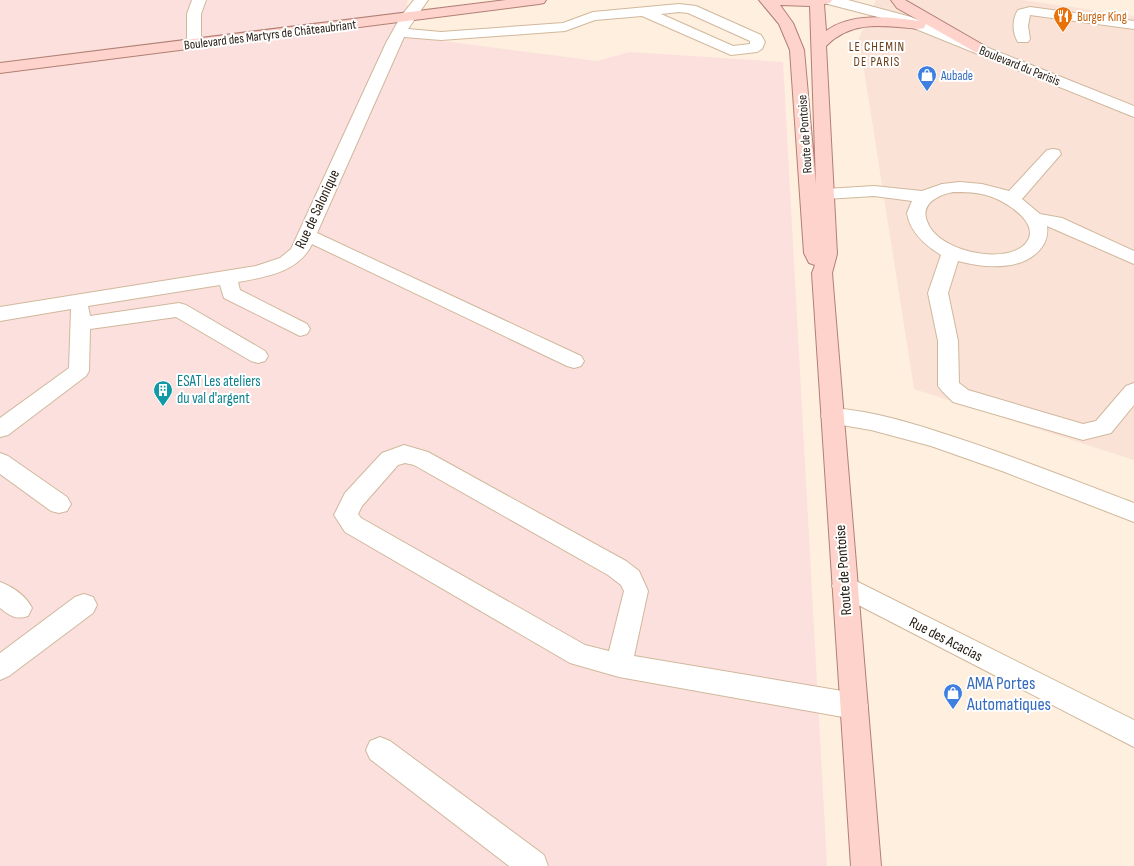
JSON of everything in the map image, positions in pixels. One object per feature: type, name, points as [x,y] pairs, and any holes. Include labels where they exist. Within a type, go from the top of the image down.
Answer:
[{"type":"main road","name":"Boulevard des Martyrs de Châteaubriant","points":[[0,68],[539,0]]},
{"type":"main road","points":[[768,0],[801,3],[824,1]]},
{"type":"main road","name":"Route de Pontoise","points":[[768,0],[786,23],[797,50],[813,253],[822,273],[844,586],[866,866]]},
{"type":"main road","points":[[898,0],[902,5],[980,49]]},
{"type":"main road","name":"Route de Pontoise","points":[[822,273],[828,254],[818,46],[824,1]]},
{"type":"main road","points":[[818,46],[834,32],[854,24],[913,23]]},
{"type":"street","points":[[194,43],[194,14],[199,0]]},
{"type":"street","name":"Rue de Salonique","points":[[0,314],[259,272],[287,262],[299,252],[399,32],[408,16],[421,0]]},
{"type":"street","name":"Boulevard du Parisis","points":[[877,0],[913,23]]},
{"type":"street","name":"Boulevard du Parisis","points":[[824,1],[842,2],[913,23],[1134,112]]},
{"type":"street","points":[[399,32],[441,36],[565,26],[594,16],[643,11],[679,8],[691,9],[756,38],[758,42],[757,46],[752,49],[731,51],[643,11]]},
{"type":"street","points":[[1023,39],[1020,32],[1023,14],[1030,11],[1134,25]]},
{"type":"street","points":[[1008,197],[1016,195],[1053,154]]},
{"type":"street","points":[[953,187],[972,187],[1008,197],[1024,207],[1035,218],[1039,231],[1037,243],[1028,252],[1013,259],[993,261],[979,260],[951,252],[934,242],[922,231],[916,218],[917,207],[925,197],[938,191],[953,187]]},
{"type":"street","points":[[826,194],[874,191],[925,197]]},
{"type":"street","points":[[1035,218],[1056,222],[1134,258]]},
{"type":"street","points":[[307,235],[574,361]]},
{"type":"street","points":[[951,252],[938,293],[948,341],[949,386],[961,396],[1083,432],[1103,427],[1134,391]]},
{"type":"street","points":[[228,277],[231,294],[300,329]]},
{"type":"street","points":[[0,429],[79,371],[80,301]]},
{"type":"street","points":[[79,324],[179,310],[258,356]]},
{"type":"street","points":[[832,416],[850,417],[892,426],[967,449],[1134,513]]},
{"type":"street","points":[[619,665],[636,591],[630,578],[617,568],[420,458],[404,454],[390,459],[352,500],[346,515],[353,526],[579,655],[619,665],[854,706]]},
{"type":"street","points":[[0,462],[59,504]]},
{"type":"street","name":"Rue des Acacias","points":[[844,586],[1134,734]]},
{"type":"street","points":[[0,593],[19,608]]},
{"type":"street","points":[[0,668],[84,605]]},
{"type":"street","points":[[380,750],[533,866]]},
{"type":"shaded area","points":[[0,0],[408,0],[407,3],[412,37],[597,61],[630,52],[783,62],[827,866],[0,866]]},
{"type":"shaded area","points":[[876,0],[1022,0],[1134,16],[1134,460],[914,389],[859,38]]},
{"type":"place","name":"Burger King","points":[[1063,33]]},
{"type":"place","name":"Aubade","points":[[927,92]]},
{"type":"place","name":"ESAT Les ateliers du val d'argent","points":[[163,407]]},
{"type":"place","name":"AMA Portes Automatiques","points":[[953,710]]},
{"type":"district","name":"LE CHEMIN DE PARIS","points":[[877,54]]}]
